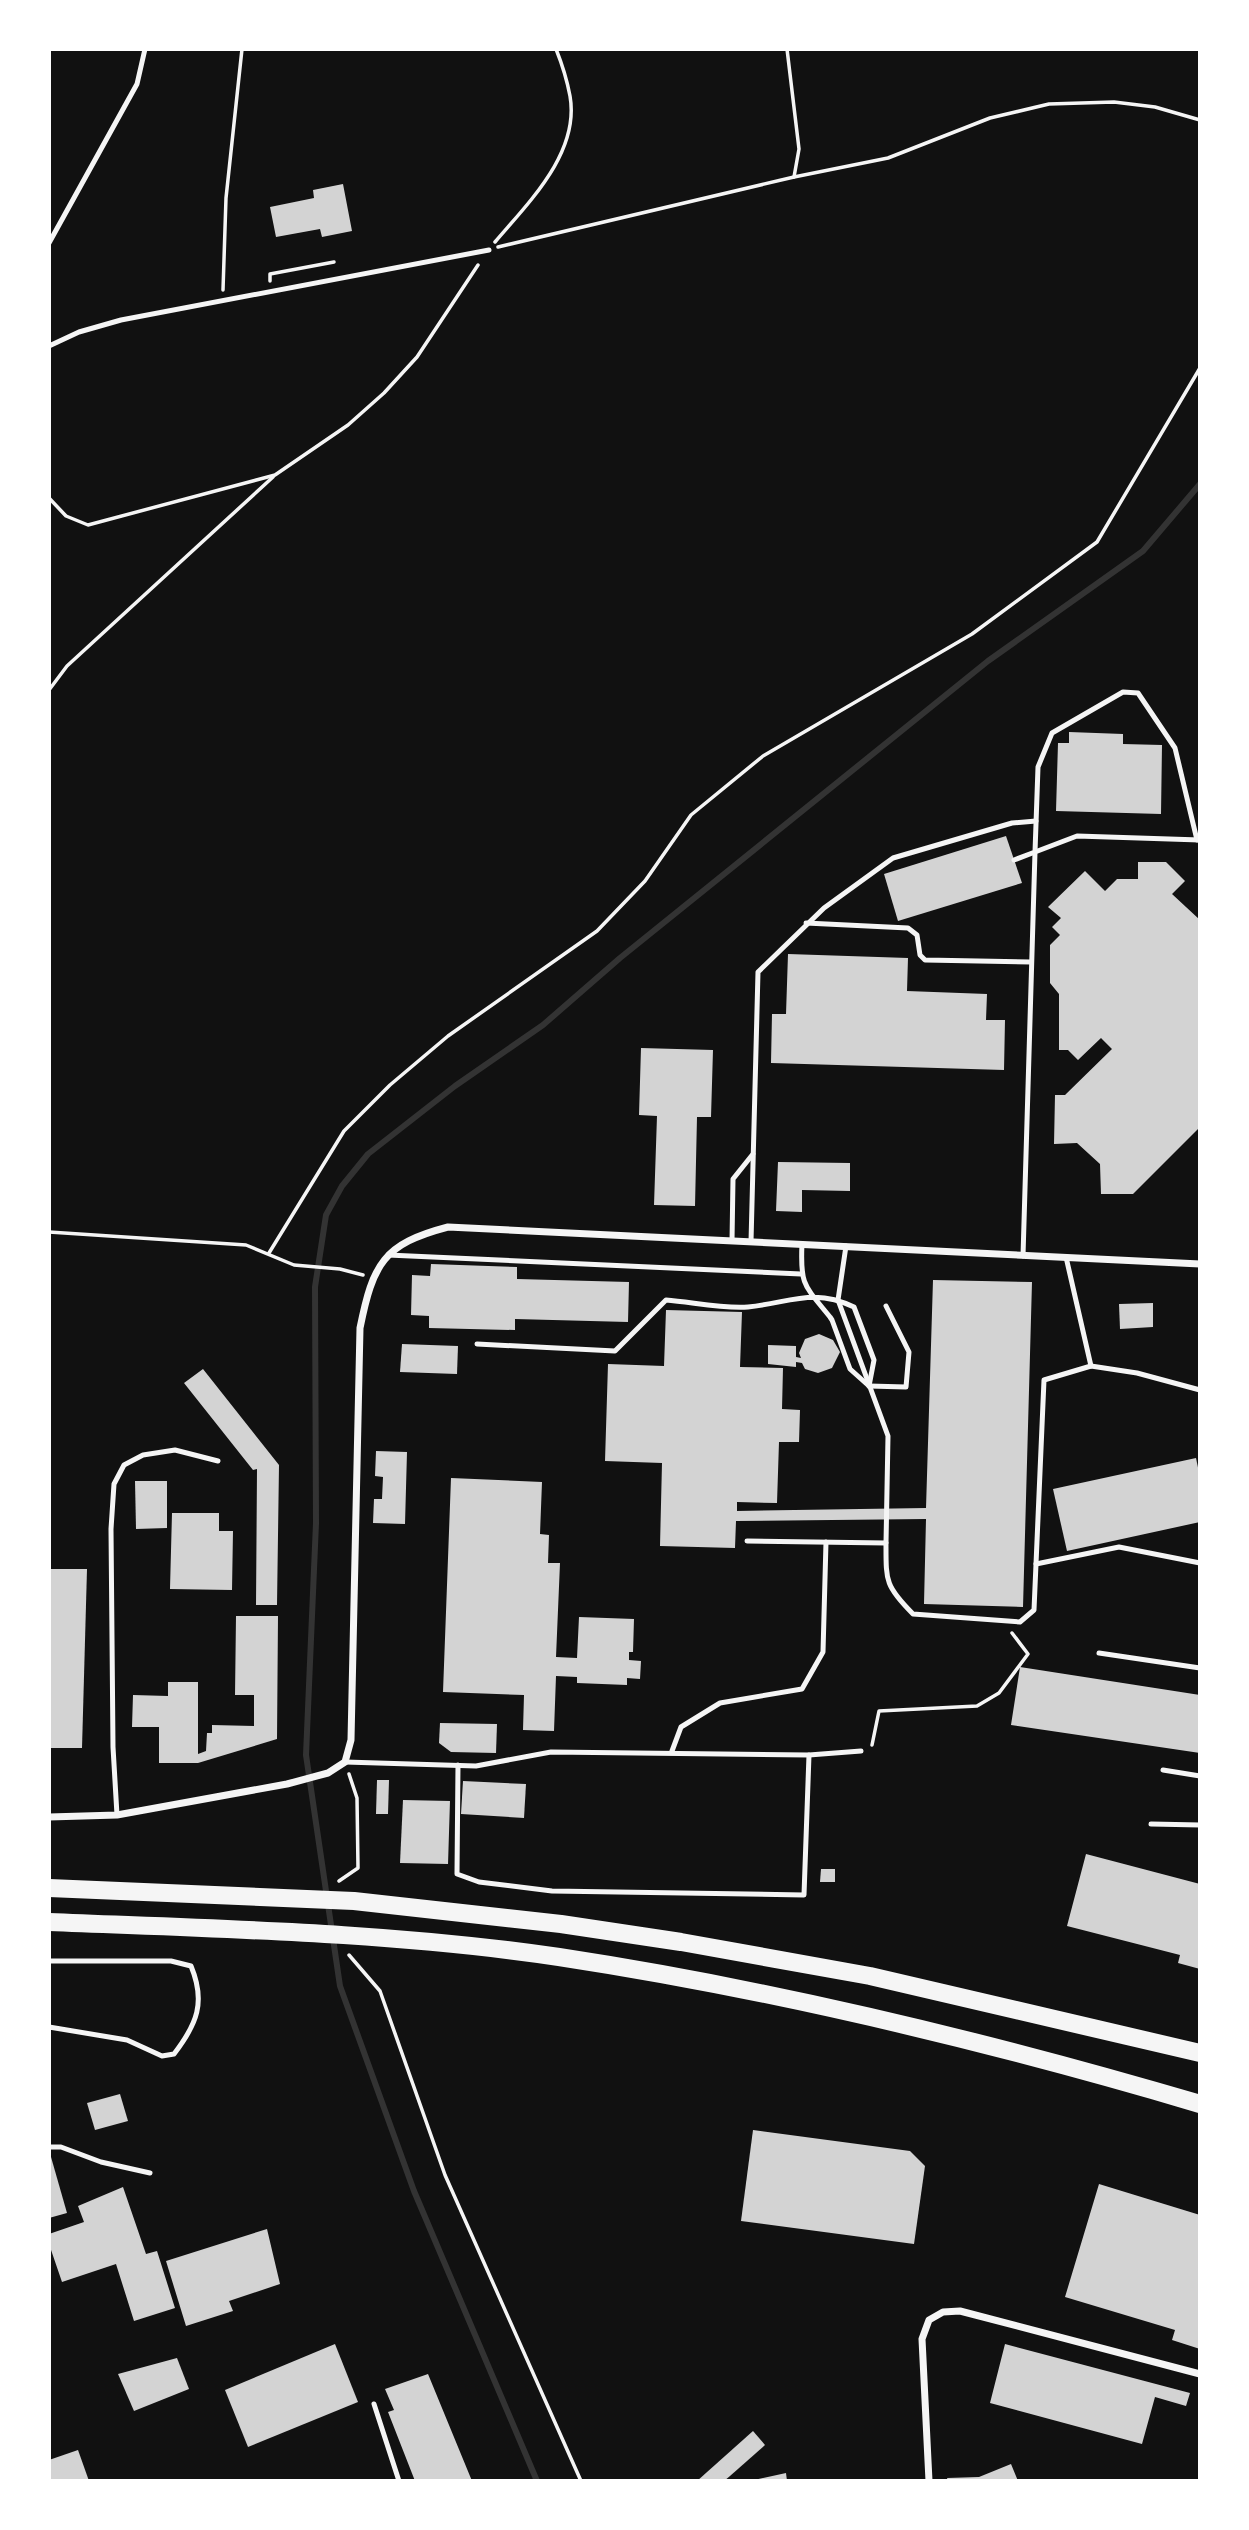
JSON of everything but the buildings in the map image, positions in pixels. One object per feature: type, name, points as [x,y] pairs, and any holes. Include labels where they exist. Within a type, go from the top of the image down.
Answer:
[{"type":"main road","points":[[49,1888],[354,1901],[547,1922],[760,1955],[1037,2013],[1200,2053]]},
{"type":"main road","points":[[49,1922],[357,1936],[557,1957],[822,2005],[1068,2066],[1200,2104]]},
{"type":"street","points":[[49,1817],[117,1815],[287,1784],[328,1773],[345,1762],[351,1740],[360,1328],[373,1277],[388,1255],[412,1237],[448,1227],[1200,1264]]},
{"type":"street","points":[[929,2481],[922,2339],[929,2320],[943,2312],[960,2311],[997,2319],[1200,2374]]},
{"type":"lane","points":[[49,243],[137,84],[145,49]]},
{"type":"lane","points":[[49,346],[79,332],[121,320],[489,250]]},
{"type":"lane","points":[[1014,860],[1035,852],[1077,836],[1198,840],[1175,748],[1138,693],[1123,692],[1052,733],[1038,767],[1036,821],[1035,852],[1031,962],[1023,1256]]},
{"type":"lane","points":[[751,1242],[758,972],[806,923],[873,869],[892,858],[1012,823],[1036,821]]},
{"type":"lane","points":[[806,923],[908,928],[917,935],[920,955],[925,960],[1031,962]]},
{"type":"lane","points":[[732,1241],[733,1179],[753,1154]]},
{"type":"lane","points":[[802,1244],[802,1282],[832,1320],[850,1369],[869,1386],[906,1387],[909,1352],[886,1306]]},
{"type":"lane","points":[[846,1246],[838,1300],[888,1436],[886,1576],[892,1594],[913,1614],[1020,1622],[1034,1610],[1044,1380],[1091,1366],[1137,1373],[1200,1390]]},
{"type":"lane","points":[[388,1255],[800,1274]]},
{"type":"lane","points":[[1066,1257],[1087,1337],[1091,1366]]},
{"type":"lane","points":[[477,1343],[615,1351],[666,1300],[746,1307],[812,1295],[838,1300],[854,1307],[874,1360],[869,1386]]},
{"type":"lane","points":[[117,1815],[112,1733],[111,1529],[114,1484],[124,1465],[143,1455],[175,1450],[218,1461]]},
{"type":"lane","points":[[747,1541],[886,1542]]},
{"type":"lane","points":[[671,1751],[681,1727],[719,1703],[802,1689],[822,1652],[826,1542]]},
{"type":"lane","points":[[1036,1564],[1119,1547],[1200,1563]]},
{"type":"lane","points":[[1099,1653],[1200,1668]]},
{"type":"lane","points":[[345,1762],[476,1766],[551,1752],[671,1751],[809,1755],[861,1751]]},
{"type":"lane","points":[[458,1765],[457,1874],[479,1882],[552,1891],[804,1895],[809,1755]]},
{"type":"lane","points":[[1163,1770],[1200,1776]]},
{"type":"lane","points":[[1151,1824],[1200,1825]]},
{"type":"lane","points":[[49,1961],[171,1961],[191,1966],[201,1989],[196,2017],[174,2054],[162,2056],[127,2040],[49,2027]]},
{"type":"lane","points":[[49,2147],[61,2147],[101,2162],[150,2173]]},
{"type":"lane","points":[[374,2404],[399,2481]]},
{"type":"path","points":[[223,299],[226,198],[242,49]]},
{"type":"path","points":[[49,690],[67,666],[275,475],[348,425],[384,393],[417,357],[489,250],[542,186],[559,159],[567,135],[571,99],[556,49]]},
{"type":"path","points":[[787,49],[799,149],[794,177]]},
{"type":"path","points":[[489,250],[794,177],[888,158],[989,118],[1049,104],[1114,102],[1155,107],[1200,120]]},
{"type":"path","points":[[270,290],[270,274],[334,262]]},
{"type":"path","points":[[269,1253],[344,1132],[390,1085],[448,1036],[597,931],[645,881],[691,815],[731,779],[763,756],[972,635],[1097,542],[1200,368]]},
{"type":"path","points":[[49,498],[66,516],[88,525],[275,475]]},
{"type":"path","points":[[49,1232],[246,1244],[293,1265],[340,1269],[373,1277]]},
{"type":"path","points":[[861,1751],[872,1747],[879,1711],[978,1706],[999,1693],[1028,1654],[1010,1630],[1010,1621]]},
{"type":"path","points":[[338,1881],[358,1868],[357,1798],[345,1762]]},
{"type":"path","points":[[349,1955],[380,1991],[444,2175],[581,2481]]},
{"type":"waterway","points":[[537,2481],[414,2191],[340,1986],[306,1755],[316,1523],[315,1287],[326,1215],[342,1186],[368,1154],[455,1086],[543,1025],[620,958],[988,661],[1143,551],[1200,484]]}]
